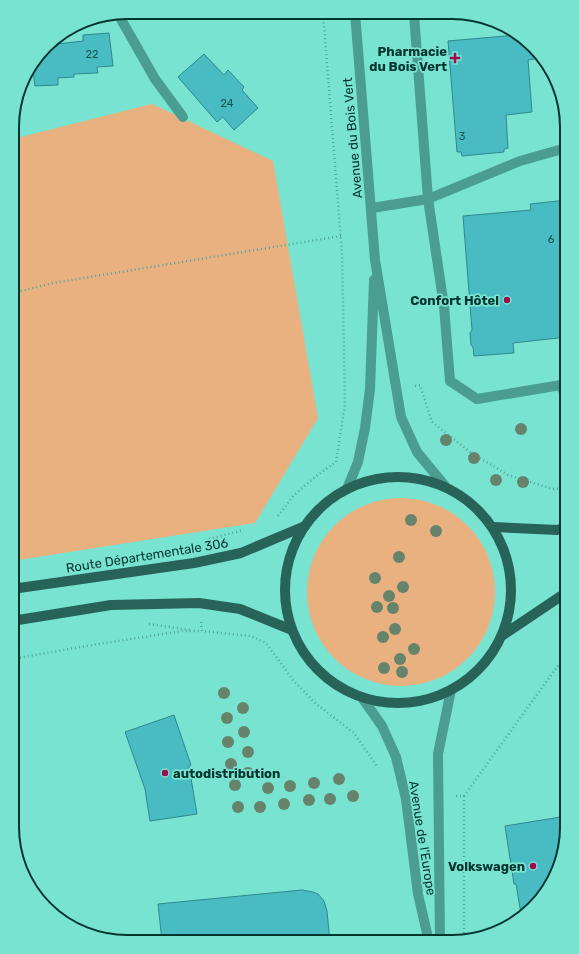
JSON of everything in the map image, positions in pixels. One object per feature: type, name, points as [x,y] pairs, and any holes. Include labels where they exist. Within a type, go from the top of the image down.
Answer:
[{"type":"main road","points":[[387,477],[417,478],[445,486],[472,504],[493,527],[508,562],[511,599],[503,635],[490,657],[472,676],[451,690],[418,703],[387,704],[363,699],[331,683],[311,664],[292,630],[286,610],[285,579],[292,549],[305,526],[326,503],[357,484],[387,477]]},
{"type":"main road","name":"Route Départementale 306","points":[[19,588],[194,562],[241,553],[305,526]]},
{"type":"main road","points":[[493,527],[560,529]]},
{"type":"main road","points":[[503,635],[560,597]]},
{"type":"main road","points":[[19,620],[111,605],[199,603],[240,609],[292,630]]},
{"type":"street","points":[[121,19],[156,79],[183,117]]},
{"type":"street","name":"Avenue du Bois Vert","points":[[347,489],[358,462],[365,428],[370,389],[375,260],[356,19]]},
{"type":"street","points":[[414,19],[428,199],[444,306],[450,381],[477,399],[560,385]]},
{"type":"street","points":[[372,208],[428,199],[520,161],[560,150]]},
{"type":"street","name":"Avenue du Bois Vert","points":[[375,260],[401,417],[417,452],[445,486]]},
{"type":"street","name":"Avenue de l'Europe","points":[[440,935],[438,754],[451,690]]},
{"type":"street","name":"Avenue de l'Europe","points":[[363,699],[382,726],[396,757],[406,799],[418,894],[427,935]]},
{"type":"path","points":[[277,518],[294,496],[315,477],[336,462],[345,404],[341,236],[323,19]]},
{"type":"path","points":[[19,292],[53,283],[341,236]]},
{"type":"path","points":[[396,387],[420,385],[432,422],[470,452],[508,475],[553,489],[560,488]]},
{"type":"path","points":[[194,562],[193,551],[197,542],[248,528]]},
{"type":"path","points":[[199,603],[202,631]]},
{"type":"path","points":[[19,658],[174,632],[202,631],[251,636],[266,643],[293,680],[315,703],[354,733],[379,768]]},
{"type":"path","points":[[464,934],[464,796],[560,663]]},
{"type":"path","points":[[438,796],[464,796]]},
{"type":"shaded area","points":[[152,104],[273,161],[318,418],[255,523],[19,560],[19,137]]},
{"type":"shaded area","points":[[401,498],[419,500],[437,505],[461,519],[474,532],[488,556],[493,574],[495,592],[493,610],[488,628],[474,652],[461,665],[437,679],[419,684],[401,686],[383,684],[365,679],[341,665],[328,652],[314,628],[309,610],[307,592],[309,574],[314,556],[328,532],[341,519],[365,505],[383,500]]},
{"type":"building","points":[[109,33],[113,66],[97,67],[98,73],[74,74],[74,77],[58,78],[58,85],[35,86],[33,73],[46,56],[59,44],[83,41],[83,35]]},
{"type":"building","points":[[510,36],[518,41],[536,59],[528,60],[532,112],[506,115],[508,148],[504,149],[504,152],[462,156],[461,152],[457,152],[448,41]]},
{"type":"building","points":[[204,54],[224,75],[228,70],[244,87],[242,90],[258,108],[234,130],[223,117],[217,122],[178,77]]},
{"type":"building","points":[[560,201],[560,338],[513,343],[514,353],[474,356],[470,333],[472,330],[463,216],[531,210],[530,204]]},
{"type":"building","name":"autodistribution","points":[[174,715],[191,765],[189,766],[197,814],[150,821],[145,789],[125,732]]},
{"type":"building","name":"Volkswagen","points":[[560,817],[558,848],[549,875],[542,887],[520,911],[516,884],[514,884],[505,826]]},
{"type":"building","points":[[302,890],[318,894],[324,901],[327,911],[329,935],[161,935],[158,904]]},
{"type":"place","name":"Pharmacie du Bois Vert","points":[[455,58]]},
{"type":"place","name":"Confort Hôtel","points":[[507,300]]},
{"type":"place","name":"autodistribution","points":[[165,773]]},
{"type":"place","name":"Volkswagen","points":[[533,866]]}]
